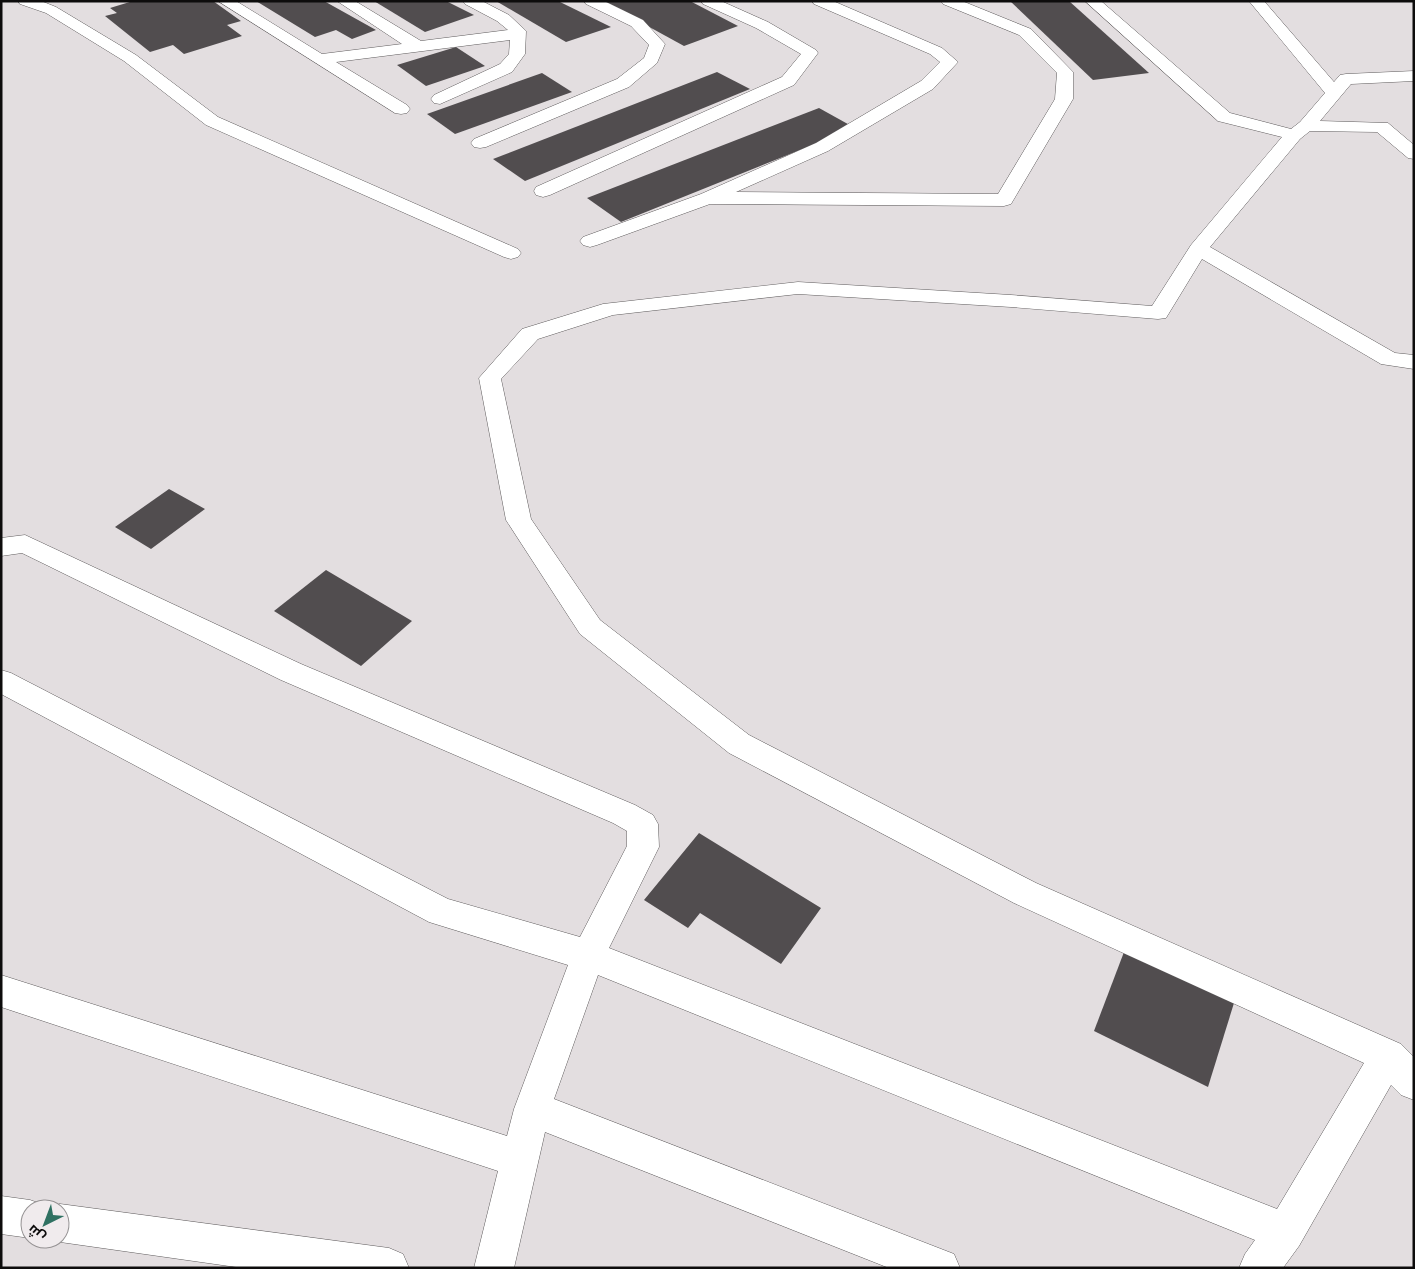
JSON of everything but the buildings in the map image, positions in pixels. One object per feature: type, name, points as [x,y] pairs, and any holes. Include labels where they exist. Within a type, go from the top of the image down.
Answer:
[{"type":"street","points":[[26,1],[51,10],[130,58],[212,121],[511,253]]},
{"type":"street","points":[[51,10],[67,1]]},
{"type":"street","points":[[225,1],[401,109]]},
{"type":"street","points":[[344,1],[419,46]]},
{"type":"street","points":[[440,99],[506,68],[517,54],[518,31],[503,18],[470,1]]},
{"type":"street","points":[[480,143],[623,83],[651,60],[657,44],[637,23],[591,1]]},
{"type":"street","points":[[543,191],[788,81],[810,53],[762,25],[708,1]]},
{"type":"street","points":[[590,241],[708,198],[822,147],[927,86],[950,62],[936,51],[819,1]]},
{"type":"street","points":[[708,198],[1004,200],[1064,99],[1064,72],[1024,32],[948,1]]},
{"type":"street","points":[[1092,1],[1224,117],[1300,130],[1382,127],[1414,154]]},
{"type":"street","points":[[1256,1],[1334,94]]},
{"type":"street","points":[[319,59],[518,34]]},
{"type":"street","points":[[1414,76],[1346,79],[1198,249],[1158,313],[1011,301],[798,288],[611,309],[530,334],[490,378],[519,520],[590,627],[739,744],[1025,893],[1388,1056],[1414,1082]]},
{"type":"street","points":[[1198,249],[1389,359],[1414,362]]},
{"type":"street","points":[[1,547],[25,544],[291,672],[624,814],[642,824],[643,847],[588,955],[532,1109],[494,1268]]},
{"type":"street","points":[[1,681],[441,912],[588,955],[1285,1232]]},
{"type":"street","points":[[1,992],[520,1158]]},
{"type":"street","points":[[1259,1268],[1285,1232],[1388,1056]]},
{"type":"street","points":[[532,1109],[940,1268]]},
{"type":"street","points":[[1,1215],[20,1218]]},
{"type":"street","points":[[70,1224],[389,1268]]}]
